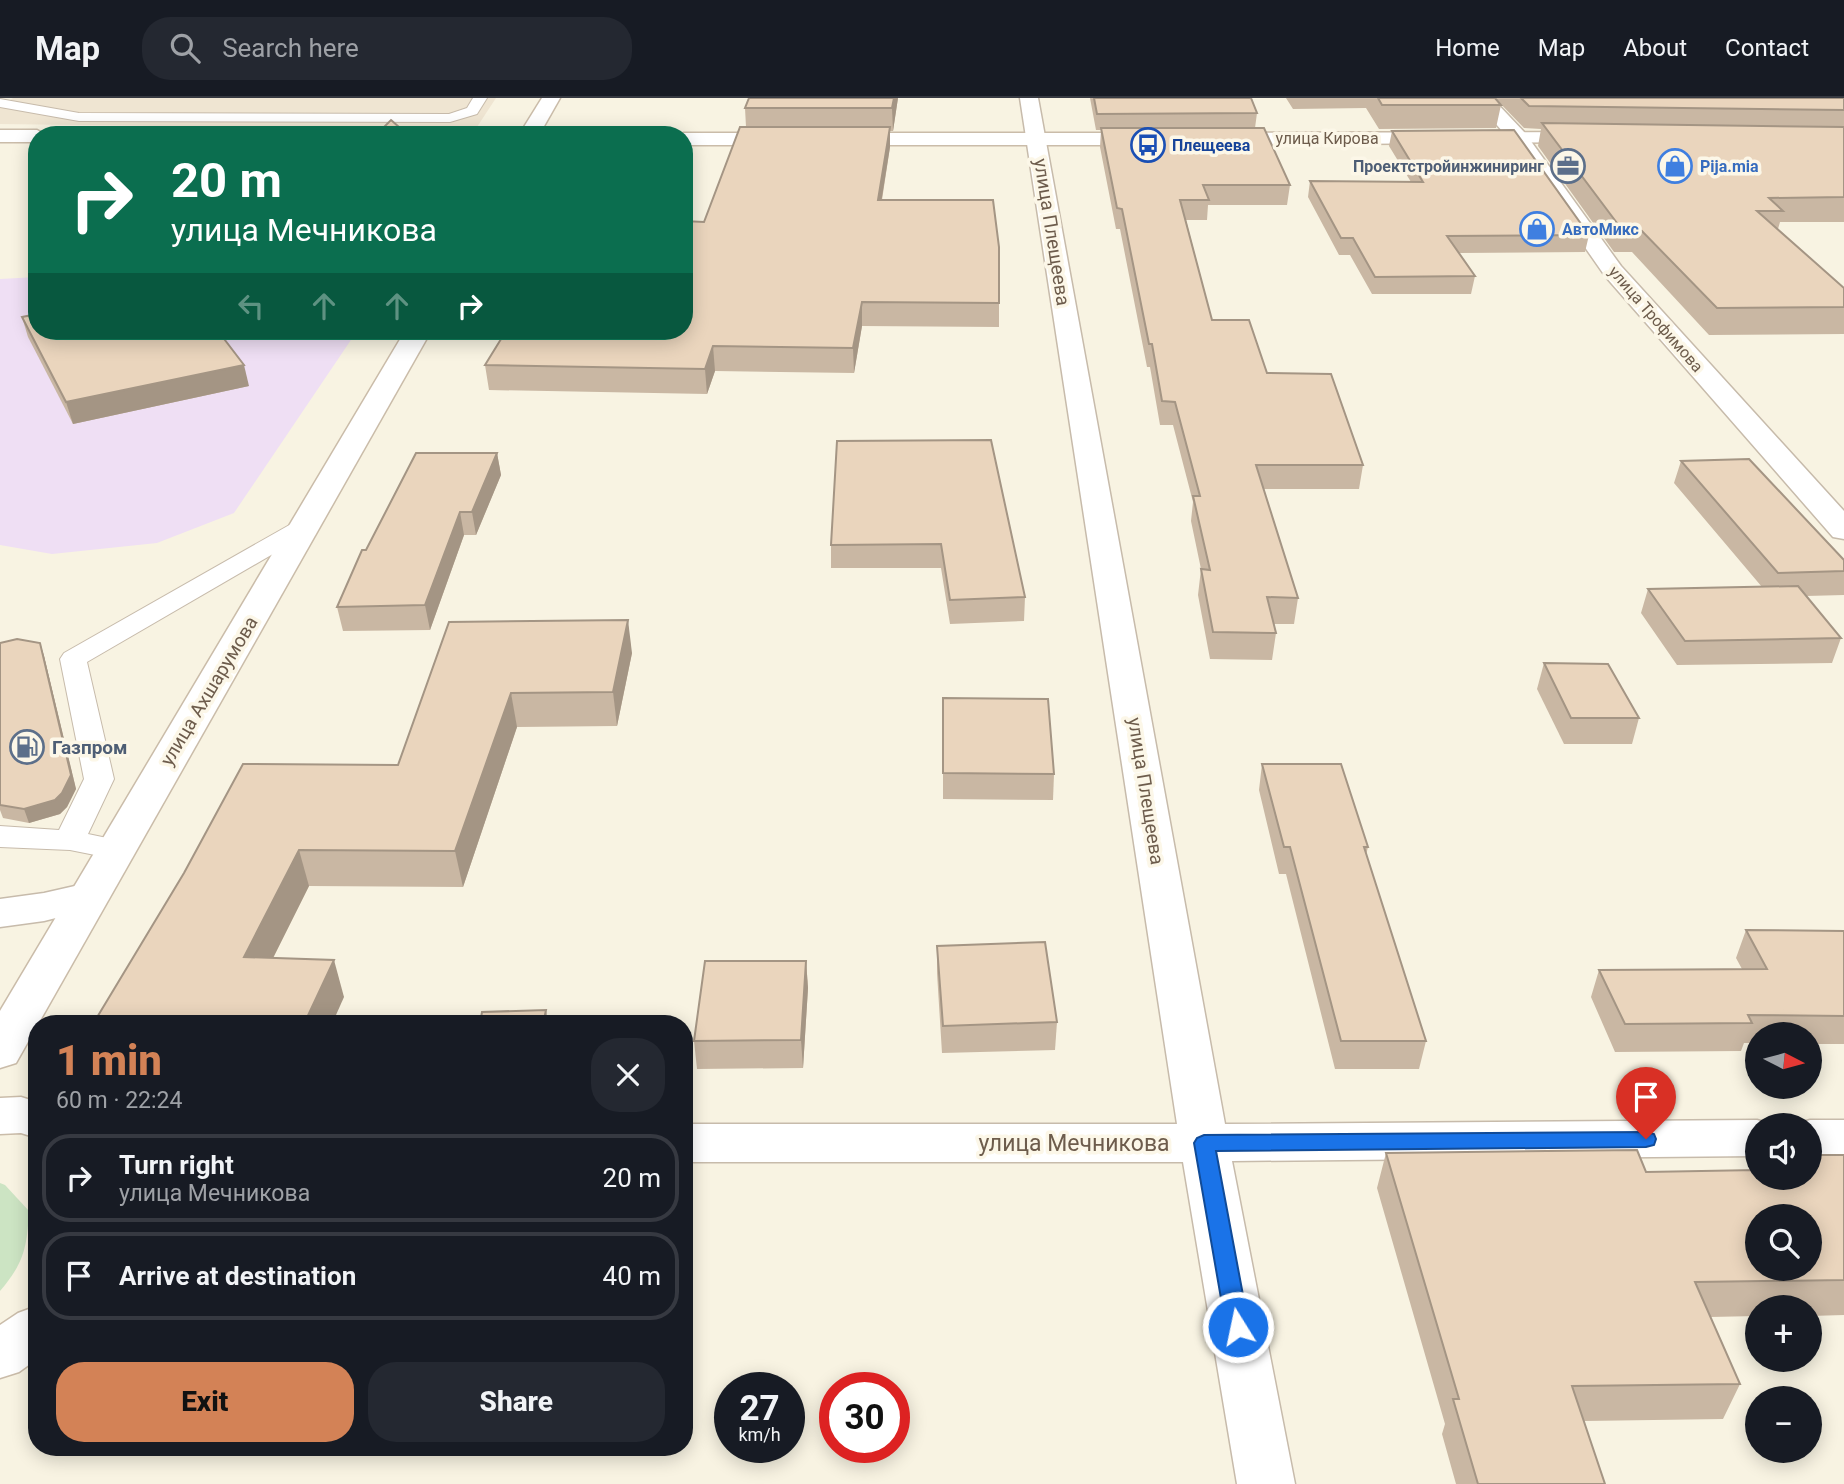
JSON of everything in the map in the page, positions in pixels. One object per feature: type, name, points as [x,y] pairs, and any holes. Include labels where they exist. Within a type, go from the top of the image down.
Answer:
[{"type":"street","points":[[534,126],[551,98]]},
{"type":"street","name":"улица Плещеева","points":[[1029,98],[1204,1143],[1266,1484]]},
{"type":"street","name":"улица Трофимова","points":[[1482,98],[1518,137],[1613,271],[1844,530]]},
{"type":"street","points":[[0,136],[28,136]]},
{"type":"street","name":"улица Кирова","points":[[1202,139],[1613,138]]},
{"type":"street","points":[[693,139],[1174,139]]},
{"type":"street","name":"улица Ахшарумова","points":[[0,1051],[413,340]]},
{"type":"street","points":[[0,913],[44,907],[88,896]]},
{"type":"street","points":[[0,1116],[28,1117]]},
{"type":"street","name":"улица Мечникова","points":[[693,1143],[1204,1143],[1745,1138]]},
{"type":"street","points":[[1822,1138],[1844,1138]]},
{"type":"street","points":[[0,1355],[28,1335]]},
{"type":"lane","points":[[0,103],[27,104],[40,111],[79,117],[450,118],[471,111],[480,98]]},
{"type":"lane","points":[[261,126],[284,105]]},
{"type":"lane","points":[[69,840],[99,779],[73,659],[308,524]]},
{"type":"lane","points":[[0,836],[69,840],[115,849]]},
{"type":"shaded area","points":[[13,98],[496,98],[478,126],[0,124],[0,107]]},
{"type":"shaded area","points":[[28,277],[28,340],[351,340],[234,513],[157,543],[52,554],[0,545],[0,279]]},
{"type":"green space","points":[[0,1183],[28,1210],[28,1223],[23,1254],[0,1291]]},
{"type":"building","points":[[749,98],[894,98],[892,108],[745,108]]},
{"type":"building","points":[[1094,98],[1251,98],[1257,113],[1097,114]]},
{"type":"building","points":[[1378,98],[1495,98],[1501,105],[1382,105]]},
{"type":"building","points":[[1521,98],[1844,98],[1844,110],[1529,106]]},
{"type":"building","points":[[391,120],[398,126],[385,126]]},
{"type":"building","points":[[1542,123],[1844,127],[1844,197],[1769,198],[1783,211],[1757,211],[1844,288],[1844,307],[1717,308],[1638,227],[1620,227]]},
{"type":"building","points":[[740,127],[890,127],[878,200],[993,200],[999,247],[999,303],[862,302],[853,348],[713,346],[705,369],[485,365],[500,340],[693,340],[693,221],[704,222]]},
{"type":"building","points":[[1101,128],[1264,128],[1290,185],[1203,185],[1209,200],[1180,200],[1212,320],[1249,320],[1267,373],[1331,374],[1363,465],[1256,465],[1298,598],[1267,597],[1276,633],[1213,632],[1201,569],[1210,570],[1193,496],[1200,496],[1175,402],[1162,401],[1122,209],[1117,208]]},
{"type":"building","points":[[1514,130],[1589,235],[1447,236],[1475,276],[1375,277],[1353,238],[1341,238],[1310,181],[1423,182],[1392,131]]},
{"type":"building","points":[[28,316],[28,329],[22,317]]},
{"type":"building","points":[[34,340],[225,340],[244,365],[66,402]]},
{"type":"building","points":[[991,440],[1025,597],[950,600],[941,544],[831,545],[837,441]]},
{"type":"building","points":[[416,453],[497,453],[472,512],[460,512],[425,605],[337,607],[362,550],[366,550]]},
{"type":"building","points":[[1749,459],[1844,560],[1844,571],[1778,573],[1681,461]]},
{"type":"building","points":[[1798,586],[1841,638],[1685,641],[1648,589]]},
{"type":"building","points":[[628,620],[613,692],[511,693],[455,851],[299,850],[244,957],[334,960],[308,1015],[98,1015],[184,873],[243,764],[398,765],[449,622]]},
{"type":"building","points":[[17,639],[40,643],[71,775],[62,793],[55,800],[24,809],[0,805],[0,643]]},
{"type":"building","points":[[1544,663],[1608,664],[1639,718],[1571,718]]},
{"type":"building","points":[[943,698],[1048,699],[1054,774],[943,773]]},
{"type":"building","points":[[1262,764],[1341,764],[1368,847],[1364,847],[1426,1041],[1341,1041],[1290,847],[1284,847]]},
{"type":"building","points":[[1746,930],[1844,931],[1844,1016],[1748,1015],[1752,1022],[1625,1024],[1599,970],[1767,969]]},
{"type":"building","points":[[1045,942],[1057,1022],[943,1026],[937,946]]},
{"type":"building","points":[[705,961],[806,961],[801,1040],[694,1041]]},
{"type":"building","points":[[546,1010],[545,1015],[482,1015],[482,1012]]},
{"type":"building","points":[[1637,1150],[1646,1172],[1745,1170],[1745,1190],[1822,1190],[1822,1155],[1844,1155],[1844,1280],[1822,1280],[1822,1204],[1745,1204],[1745,1281],[1770,1281],[1695,1282],[1740,1384],[1572,1386],[1605,1484],[1478,1484],[1453,1399],[1459,1399],[1386,1153]]},
{"type":"place","name":"Плещеева","points":[[1148,145]]},
{"type":"place","name":"Проектстройинжиниринг","points":[[1568,166]]},
{"type":"place","name":"Pija.mia","points":[[1675,166]]},
{"type":"place","name":"АвтоМикс","points":[[1537,229]]},
{"type":"place","name":"Газпром","points":[[27,747]]},
{"type":"route","points":[[1238,1327],[1204,1143],[1646,1139]]}]
